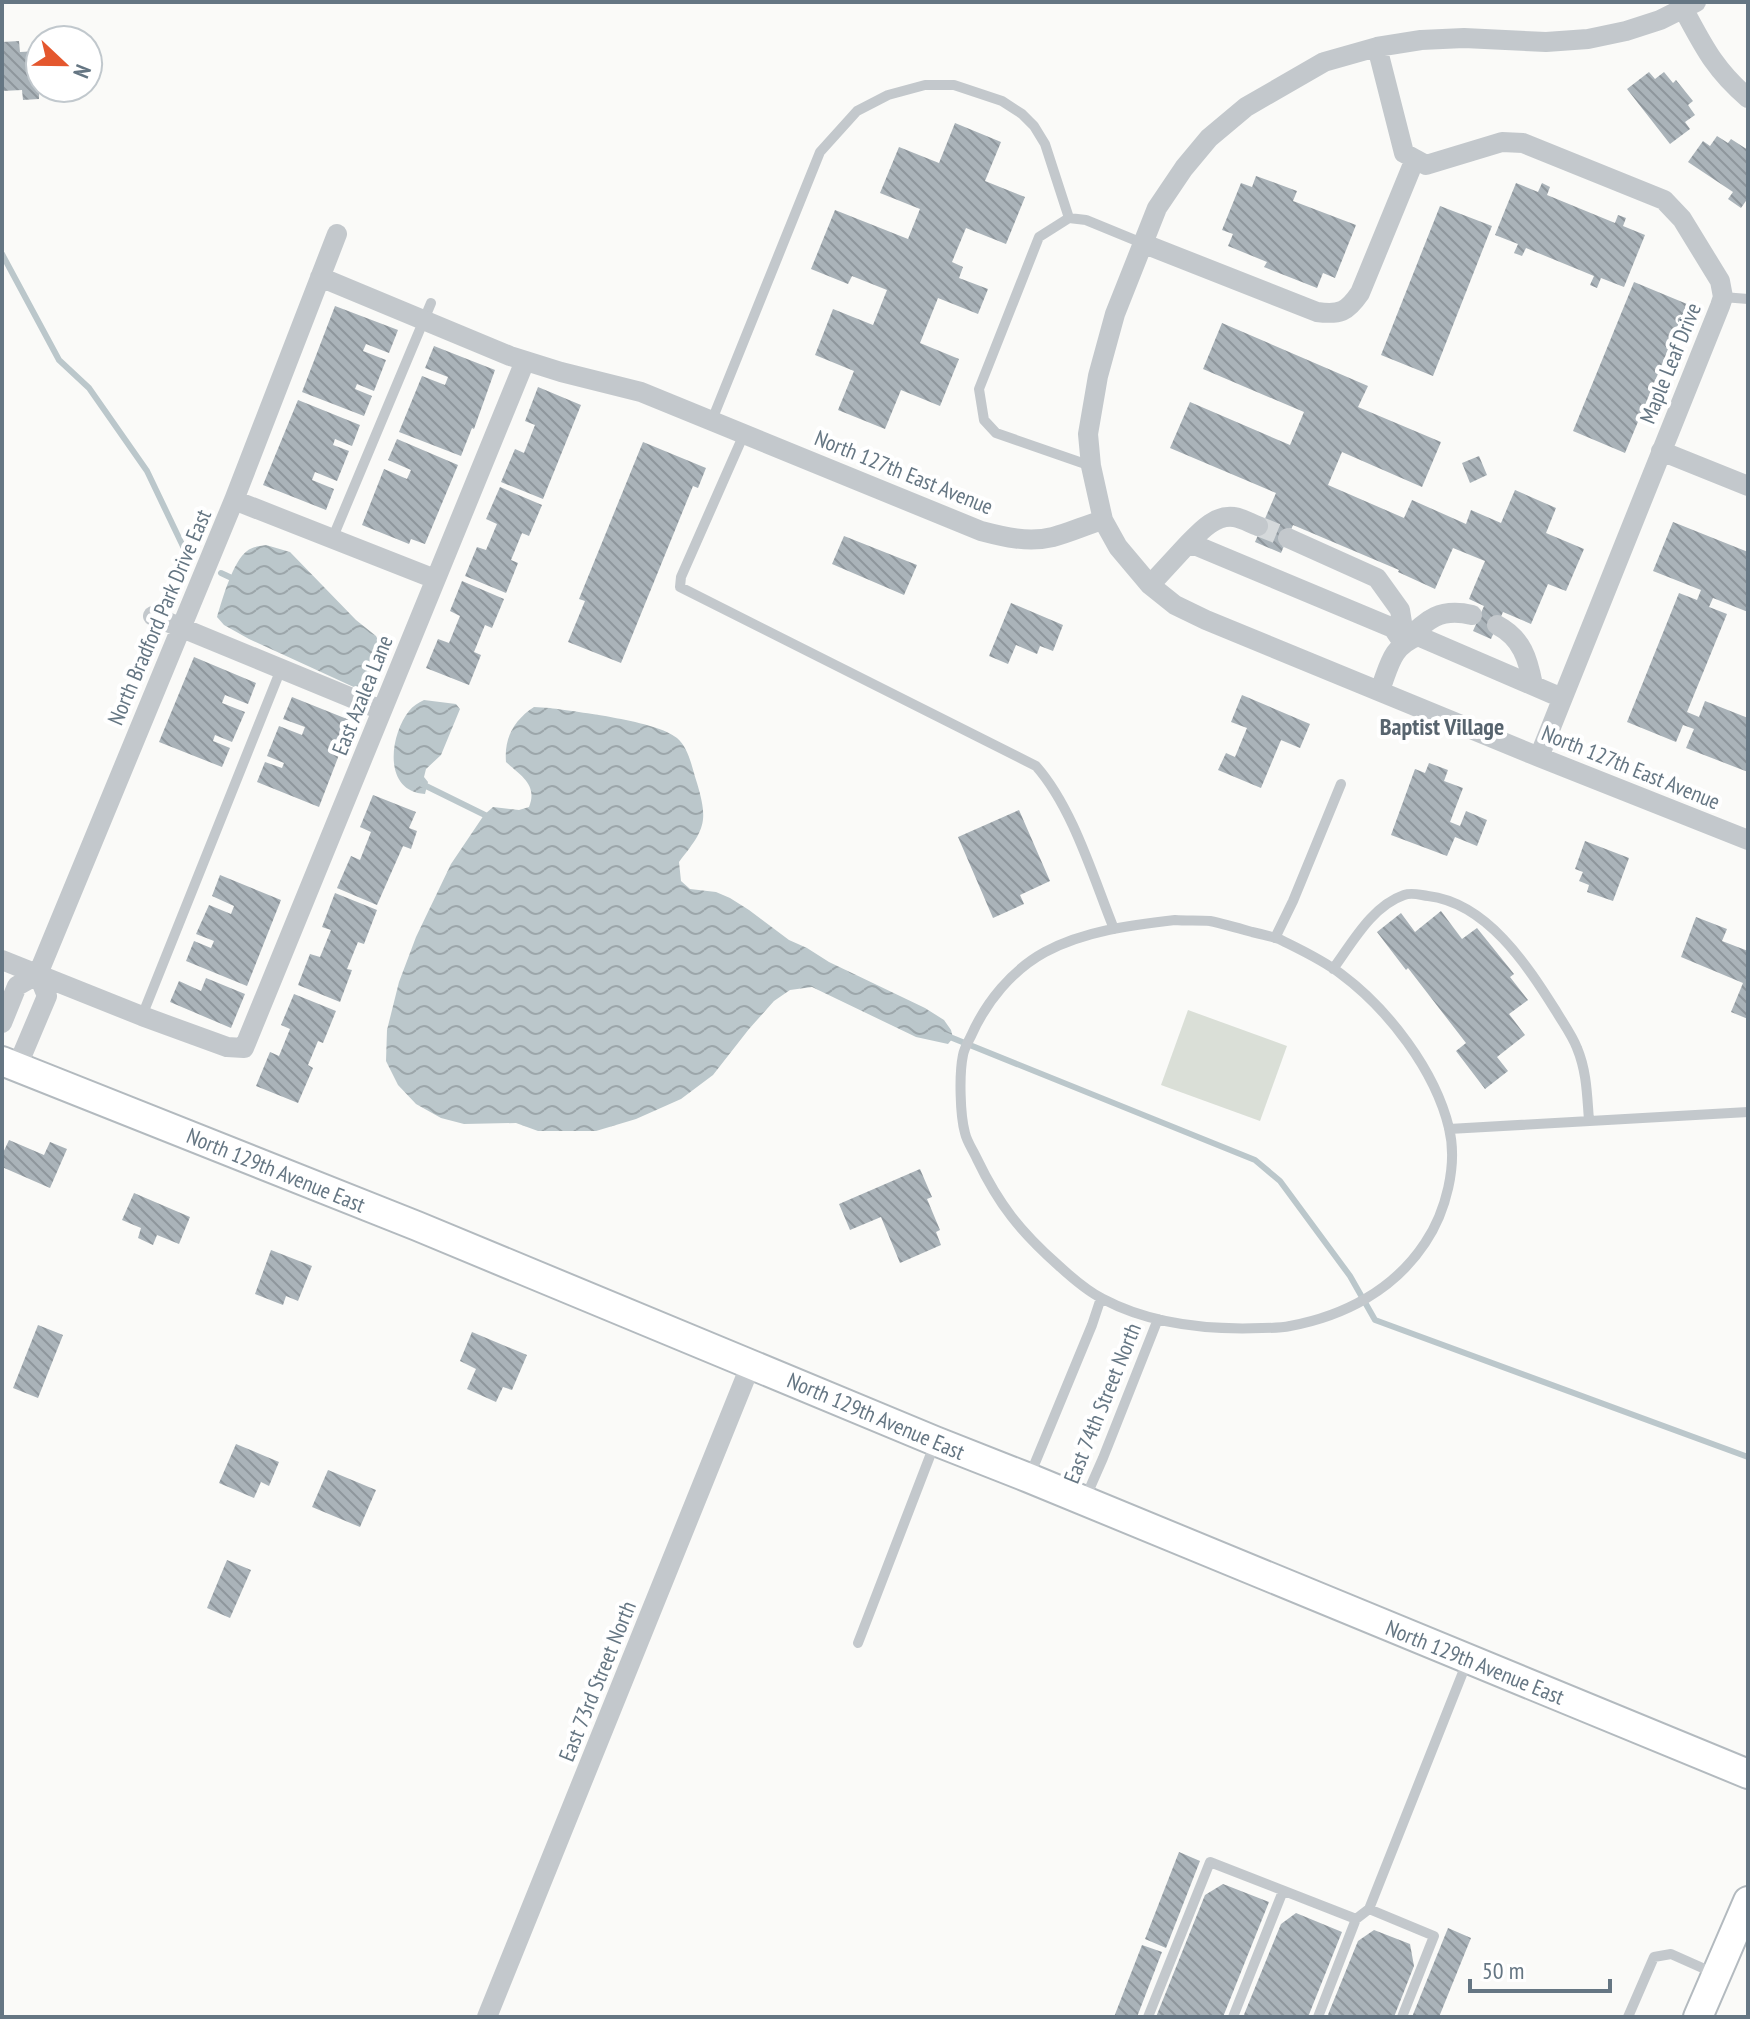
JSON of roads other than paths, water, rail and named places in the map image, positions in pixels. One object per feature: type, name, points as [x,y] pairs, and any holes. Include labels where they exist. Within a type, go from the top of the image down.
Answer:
[{"type":"street","points":[[1103,520],[1091,466],[1088,434],[1098,376],[1115,314],[1157,208],[1209,138],[1246,107],[1324,62],[1377,47],[1421,40],[1464,38],[1546,42],[1588,39],[1660,20],[1690,6],[1706,50],[1719,71],[1748,98]]},
{"type":"street","points":[[1142,243],[1317,312],[1333,314],[1349,309],[1360,293],[1415,159],[1404,153],[1377,47]]},
{"type":"street","name":"Maple Leaf Drive","points":[[1415,159],[1426,165],[1502,142],[1523,143],[1664,200],[1682,219],[1720,281],[1723,297],[1539,757]]},
{"type":"street","name":"North Bradford Park Drive East","points":[[2,1023],[17,986],[38,974],[234,500],[337,234]]},
{"type":"street","name":"North 127th East Avenue","points":[[320,277],[427,312],[525,361],[641,392],[981,531],[1028,540],[1052,537],[1103,520],[1118,547],[1150,585],[1175,605],[1539,757],[1748,840]]},
{"type":"street","name":"East Azalea Lane","points":[[142,1016],[227,1047],[244,1048],[525,361]]},
{"type":"street","points":[[1661,451],[1748,486]]},
{"type":"street","points":[[234,500],[435,579]]},
{"type":"street","points":[[1150,585],[1201,531],[1217,519],[1232,516],[1258,526]]},
{"type":"street","points":[[1288,538],[1377,578],[1400,610],[1404,642]]},
{"type":"street","points":[[1186,546],[1197,546],[1393,628],[1404,642]]},
{"type":"street","points":[[1380,690],[1395,653],[1430,618],[1458,611],[1472,615]]},
{"type":"street","points":[[153,616],[381,710]]},
{"type":"street","points":[[1497,625],[1511,632],[1529,662],[1533,685]]},
{"type":"street","points":[[1404,642],[1418,636],[1562,698]]},
{"type":"street","points":[[2,960],[142,1016]]},
{"type":"street","name":"North Bradford Park Drive East","points":[[10,1064],[47,996],[38,974]]},
{"type":"street","name":"North 129th Avenue East","points":[[10,1064],[417,1226],[1748,1774]]},
{"type":"street","name":"East 73rd Street North","points":[[487,2017],[751,1364]]},
{"type":"street","points":[[1698,2017],[1748,1901]]},
{"type":"lane","points":[[712,420],[820,152],[857,111],[888,95],[925,85],[954,85],[1002,101],[1034,126],[1045,144],[1069,218]]},
{"type":"lane","points":[[1091,466],[996,433],[984,420],[979,389],[1039,237],[1069,218],[1086,220],[1142,243]]},
{"type":"lane","points":[[1723,297],[1748,299]]},
{"type":"lane","points":[[333,537],[427,312]]},
{"type":"lane","points":[[744,434],[681,577],[680,587],[1036,766],[1051,783],[1066,811],[1114,929]]},
{"type":"lane","points":[[142,1016],[281,669]]},
{"type":"lane","points":[[1275,938],[1341,784]]},
{"type":"lane","points":[[1333,969],[1365,926],[1393,900],[1409,893],[1441,897],[1458,904],[1484,921],[1506,942],[1556,1012],[1576,1046],[1586,1073],[1589,1120]]},
{"type":"lane","name":"East 74th Street North","points":[[1175,920],[1209,921],[1275,938],[1341,973],[1381,1009],[1423,1065],[1449,1129],[1452,1155],[1447,1194],[1431,1234],[1415,1258],[1392,1281],[1347,1310],[1288,1327],[1216,1328],[1158,1319],[1127,1310],[1101,1298],[1067,1273],[1008,1214],[965,1134],[961,1101],[963,1054],[980,1014],[995,994],[1020,969],[1043,953],[1072,941],[1130,925],[1175,920]]},
{"type":"lane","points":[[1449,1129],[1748,1112]]},
{"type":"lane","name":"East 74th Street North","points":[[1029,1478],[1101,1298]]},
{"type":"lane","name":"East 74th Street North","points":[[1084,1501],[1158,1319]]},
{"type":"lane","points":[[858,1643],[935,1441]]},
{"type":"lane","points":[[1318,2017],[1356,1919],[1369,1909],[1468,1658]]},
{"type":"lane","points":[[1148,2017],[1210,1862],[1356,1919]]},
{"type":"lane","points":[[1233,2017],[1283,1891]]},
{"type":"lane","points":[[1369,1909],[1434,1936],[1402,2017]]},
{"type":"lane","points":[[1628,2017],[1654,1957],[1671,1954],[1718,1974]]},
{"type":"water","points":[[266,545],[290,552],[356,620],[376,636],[382,648],[382,660],[369,683],[358,689],[249,639],[224,625],[217,617],[237,563],[247,551]]},
{"type":"water","points":[[424,700],[456,704],[460,709],[441,755],[426,769],[424,777],[428,782],[425,794],[411,791],[402,783],[394,760],[394,747],[402,721],[411,709]]},
{"type":"water","points":[[534,707],[635,722],[677,738],[690,759],[703,808],[699,833],[679,862],[681,881],[690,889],[716,892],[730,898],[789,940],[925,1008],[944,1020],[953,1038],[948,1044],[916,1037],[812,987],[790,990],[774,1001],[713,1075],[681,1099],[636,1119],[596,1131],[538,1131],[516,1123],[464,1124],[441,1118],[416,1104],[398,1085],[386,1061],[387,1030],[399,982],[416,937],[451,864],[484,815],[493,807],[519,810],[529,807],[530,787],[506,762],[506,753],[512,730]]},
{"type":"waterway","points":[[2,254],[59,360],[89,388],[147,471],[190,561]]},
{"type":"waterway","points":[[221,573],[236,580]]},
{"type":"waterway","points":[[422,784],[491,818]]},
{"type":"waterway","points":[[945,1035],[1255,1160],[1280,1181],[1350,1276],[1375,1320],[1748,1457]]},
{"type":"tunnel","points":[[1258,526],[1288,538]]},
{"type":"district","name":"Baptist Village","points":[[1442,727]]}]
